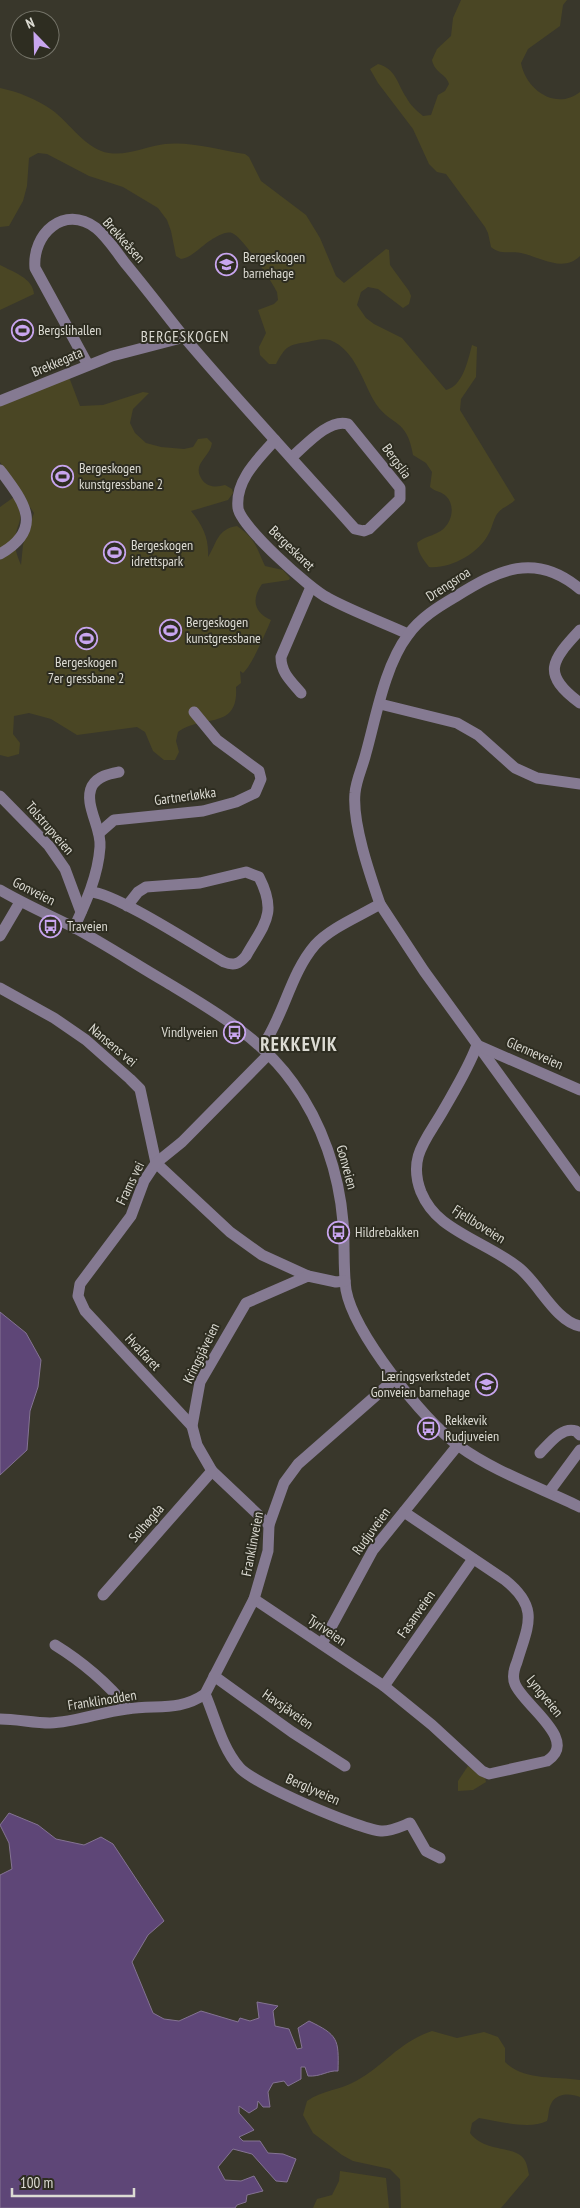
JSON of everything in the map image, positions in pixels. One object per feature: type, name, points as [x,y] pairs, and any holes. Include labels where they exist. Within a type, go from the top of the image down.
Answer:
[{"type":"street","name":"Brekkeåsen","points":[[88,365],[35,268],[34,257],[38,241],[50,227],[64,221],[80,221],[96,228],[185,337]]},
{"type":"street","name":"Brekkegata","points":[[0,401],[88,365],[131,350],[185,337]]},
{"type":"street","name":"Bergslia","points":[[185,337],[291,458],[359,531],[369,529],[400,499],[400,488],[348,424],[338,423],[326,429],[291,458]]},
{"type":"street","name":"Bergeskaret","points":[[276,440],[248,473],[239,495],[238,509],[249,528],[311,587],[328,598],[408,634]]},
{"type":"street","points":[[0,470],[26,507],[27,522],[19,540],[0,554]]},
{"type":"street","name":"Drengsroa","points":[[380,904],[358,824],[355,794],[393,663],[408,634],[436,608],[484,579],[503,570],[514,568],[540,569],[562,577],[580,589]]},
{"type":"street","points":[[301,693],[281,667],[281,657],[311,587]]},
{"type":"street","points":[[580,630],[561,650],[554,665],[559,685],[580,703]]},
{"type":"street","points":[[380,704],[457,723],[478,735],[515,768],[537,778],[580,784]]},
{"type":"street","name":"Gartnerløkka","points":[[99,833],[114,820],[214,809],[256,793],[261,779],[259,771],[218,740],[194,712]]},
{"type":"street","points":[[74,928],[91,892],[100,847],[99,833],[90,797],[92,787],[105,775],[119,772]]},
{"type":"street","name":"Tolstrupveien","points":[[0,796],[49,846],[65,869],[81,912]]},
{"type":"street","points":[[91,892],[106,895],[231,964],[241,962],[246,956],[269,912],[267,896],[259,877],[246,872],[200,882],[146,887],[138,892],[127,906]]},
{"type":"street","name":"Gonveien","points":[[0,890],[20,902],[74,928],[222,1015],[265,1050],[294,1084],[308,1106],[332,1161],[343,1222],[345,1281],[349,1302],[357,1322],[396,1378],[426,1414],[458,1445],[580,1507]]},
{"type":"street","points":[[0,936],[20,902]]},
{"type":"street","points":[[265,1050],[270,1035],[306,958],[316,944],[354,918],[380,904],[424,972],[580,1186]]},
{"type":"street","name":"Nansens vei","points":[[0,988],[54,1018],[86,1040],[140,1089],[156,1163]]},
{"type":"street","name":"Glenneveien","points":[[477,1045],[580,1090]]},
{"type":"street","name":"Fjellboveien","points":[[477,1045],[443,1110],[423,1143],[417,1157],[416,1181],[430,1209],[444,1222],[518,1267],[560,1315],[580,1326]]},
{"type":"street","name":"Frams vei","points":[[78,1296],[80,1284],[131,1216],[144,1181],[156,1163],[182,1142],[265,1050]]},
{"type":"street","points":[[156,1163],[230,1232],[262,1255],[308,1276],[336,1282],[345,1281]]},
{"type":"street","name":"Kringsjåveien","points":[[269,1525],[212,1471],[197,1445],[192,1426],[200,1382],[246,1303],[308,1276]]},
{"type":"street","name":"Hvalfaret","points":[[78,1296],[85,1311],[98,1327],[192,1426]]},
{"type":"street","name":"Franklinveien","points":[[205,1694],[254,1599],[268,1552],[269,1525],[279,1493],[291,1472],[396,1378]]},
{"type":"street","points":[[540,1454],[568,1430],[576,1431],[580,1435]]},
{"type":"street","name":"Rudjuveien","points":[[322,1644],[373,1550],[458,1445]]},
{"type":"street","points":[[549,1492],[580,1450]]},
{"type":"street","name":"Solhøgda","points":[[103,1595],[212,1471]]},
{"type":"street","name":"Lyngveien","points":[[384,1686],[432,1724],[476,1767],[489,1774],[548,1761],[555,1757],[558,1750],[558,1740],[553,1730],[517,1689],[513,1680],[514,1669],[530,1618],[526,1604],[516,1590],[404,1512]]},
{"type":"street","name":"Fasanveien","points":[[384,1686],[473,1559]]},
{"type":"street","name":"Tyriveien","points":[[254,1599],[384,1686]]},
{"type":"street","points":[[55,1645],[68,1653],[117,1696],[127,1708]]},
{"type":"street","name":"Havsjåveien","points":[[214,1676],[292,1732],[345,1766]]},
{"type":"street","name":"Franklinodden","points":[[0,1719],[51,1723],[127,1708],[176,1707],[196,1700],[205,1694]]},
{"type":"street","name":"Berglyveien","points":[[205,1694],[239,1768],[291,1798],[367,1828],[383,1832],[410,1823],[426,1851],[440,1858]]},
{"type":"shaded area","points":[[461,0],[567,0],[563,5],[560,26],[528,49],[521,63],[529,82],[543,95],[561,99],[571,97],[580,92],[580,256],[573,261],[559,264],[521,253],[498,251],[491,247],[485,227],[446,174],[437,172],[429,164],[413,129],[378,83],[370,69],[378,64],[389,69],[413,107],[423,116],[431,115],[438,95],[445,91],[449,84],[448,80],[433,65],[432,60],[437,49],[451,36],[453,18]]},
{"type":"shaded area","points":[[0,88],[27,96],[46,106],[59,115],[86,142],[101,151],[116,154],[175,143],[245,154],[249,157],[261,181],[306,215],[320,238],[336,276],[344,283],[386,249],[389,250],[390,265],[411,296],[409,304],[403,308],[378,289],[368,287],[361,292],[357,305],[366,318],[402,338],[446,390],[452,388],[461,378],[472,345],[477,347],[476,377],[461,399],[460,410],[515,500],[497,514],[489,533],[478,548],[463,559],[446,566],[429,567],[423,559],[418,550],[417,543],[446,526],[451,516],[451,506],[444,494],[430,487],[432,472],[426,463],[413,455],[407,435],[403,429],[376,404],[353,359],[346,351],[339,345],[325,339],[288,347],[276,364],[269,364],[260,355],[259,347],[266,333],[258,310],[274,304],[278,300],[277,292],[256,260],[237,236],[232,233],[221,235],[207,242],[189,256],[181,259],[176,256],[167,220],[158,208],[123,187],[89,176],[47,154],[38,153],[29,158],[27,186],[23,201],[9,226],[0,227]]},
{"type":"shaded area","points":[[0,265],[26,280],[33,288],[34,294],[0,310]]},
{"type":"shaded area","name":"Bergeskogen idrettspark","points":[[69,377],[80,406],[103,405],[143,392],[149,393],[133,409],[130,423],[135,433],[146,443],[161,447],[184,449],[193,447],[198,439],[207,438],[212,443],[211,448],[200,465],[200,475],[208,485],[225,485],[232,489],[233,493],[228,500],[191,511],[204,532],[208,557],[221,533],[237,526],[252,539],[265,566],[283,570],[290,578],[289,580],[262,584],[256,595],[256,605],[261,614],[271,620],[250,664],[243,673],[240,671],[241,683],[236,687],[235,701],[231,710],[225,716],[187,727],[178,732],[176,741],[179,752],[175,760],[164,760],[153,751],[145,732],[137,727],[77,735],[51,719],[29,713],[14,716],[13,734],[20,743],[19,754],[8,757],[0,755],[0,507],[14,497],[18,505],[20,521],[15,545],[21,565],[23,545],[34,513],[0,462],[0,406]]},
{"type":"shaded area","points":[[0,1312],[26,1333],[41,1360],[38,1387],[30,1411],[27,1450],[0,1475]]},
{"type":"shaded area","points":[[468,1766],[485,1778],[486,1782],[473,1790],[458,1791],[458,1781]]},
{"type":"shaded area","points":[[9,1813],[38,1825],[56,1839],[84,1845],[101,1837],[113,1844],[164,1921],[148,1935],[132,1962],[153,2013],[164,2019],[179,2021],[201,2011],[238,2022],[240,2018],[250,2021],[259,2018],[257,2002],[278,2006],[273,2011],[275,2026],[289,2029],[297,2049],[302,2048],[298,2028],[309,2021],[326,2030],[335,2039],[338,2052],[338,2071],[308,2076],[305,2067],[301,2067],[301,2079],[288,2086],[284,2081],[273,2083],[268,2092],[270,2107],[263,2107],[258,2101],[257,2108],[249,2113],[239,2106],[239,2113],[254,2130],[239,2137],[243,2141],[260,2141],[268,2153],[283,2154],[296,2159],[287,2182],[276,2181],[252,2154],[233,2149],[218,2167],[225,2180],[241,2181],[254,2176],[263,2191],[247,2195],[246,2202],[237,2205],[235,2208],[0,2208],[0,1875],[12,1869],[9,1843],[0,1825]]},
{"type":"shaded area","points":[[432,2031],[457,2038],[484,2032],[498,2037],[505,2048],[505,2062],[521,2072],[540,2077],[580,2080],[580,2097],[568,2095],[560,2096],[553,2100],[547,2121],[540,2124],[523,2125],[479,2118],[472,2123],[470,2133],[476,2139],[483,2144],[519,2155],[527,2165],[529,2175],[501,2208],[401,2208],[400,2179],[390,2169],[353,2161],[342,2155],[313,2133],[303,2115],[307,2101],[319,2094],[356,2081],[410,2041]]},
{"type":"shaded area","points":[[340,2171],[386,2178],[389,2208],[313,2208],[317,2199],[332,2195],[339,2181]]},
{"type":"place","name":"Bergeskogen barnehage","points":[[227,265]]},
{"type":"place","name":"Bergslihallen","points":[[22,330]]},
{"type":"place","name":"Bergeskogen kunstgressbane 2","points":[[63,476]]},
{"type":"place","name":"Bergeskogen idrettspark","points":[[115,553]]},
{"type":"place","name":"Bergeskogen kunstgressbane","points":[[170,630]]},
{"type":"place","name":"Bergeskogen 7er gressbane 2","points":[[86,639]]},
{"type":"place","name":"Traveien","points":[[51,926]]},
{"type":"place","name":"Vindlyveien","points":[[234,1032]]},
{"type":"place","name":"Hildrebakken","points":[[339,1232]]},
{"type":"place","name":"Læringsverkstedet Gonveien barnehage","points":[[486,1384]]},
{"type":"place","name":"Rekkevik Rudjuveien","points":[[429,1428]]},
{"type":"district","name":"BERGESKOGEN","points":[[185,336]]},
{"type":"district","name":"REKKEVIK","points":[[299,1044]]}]
